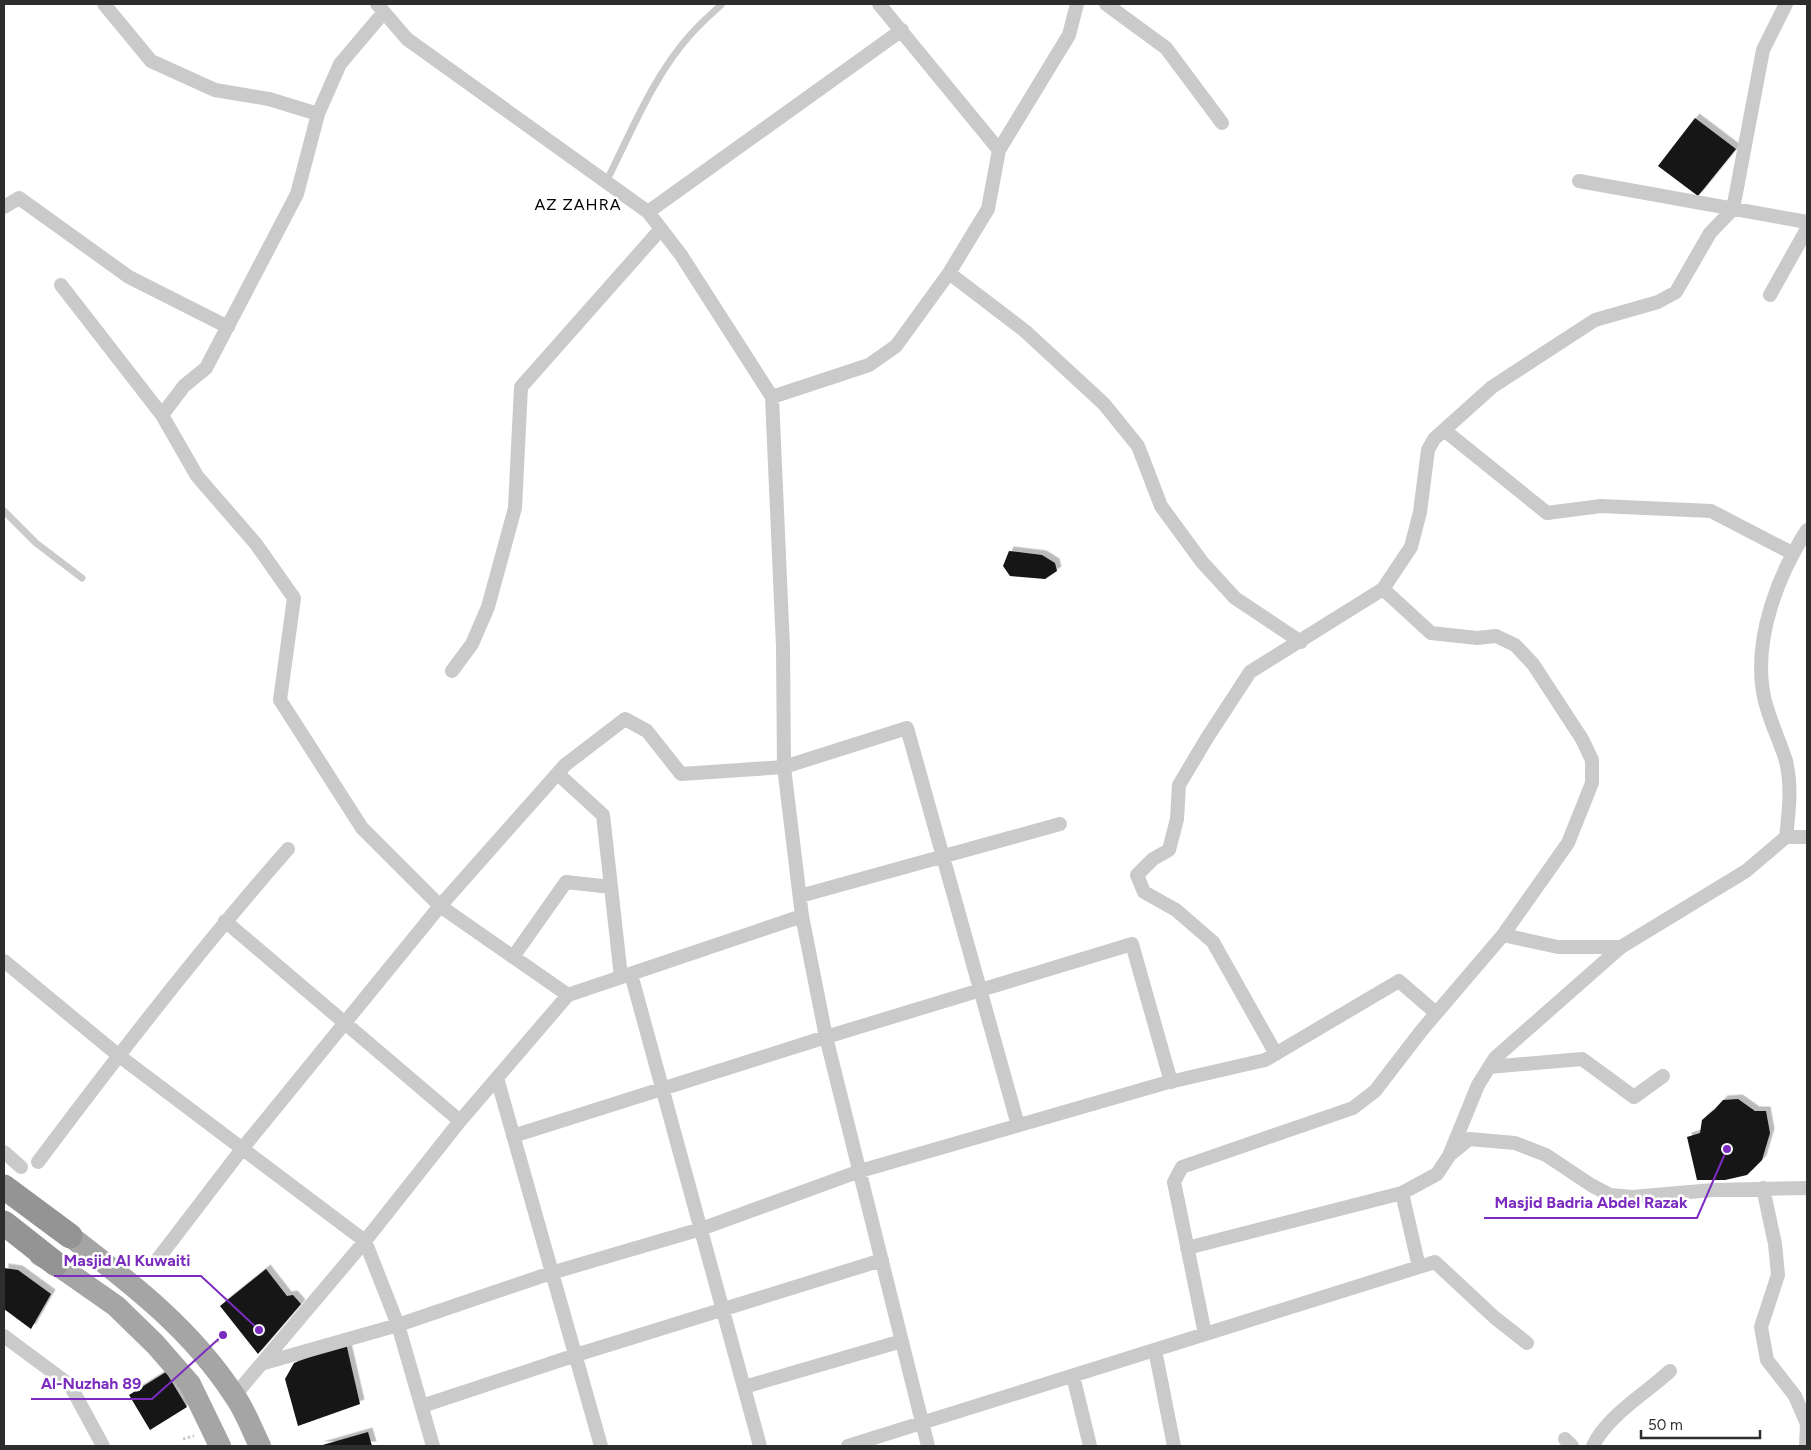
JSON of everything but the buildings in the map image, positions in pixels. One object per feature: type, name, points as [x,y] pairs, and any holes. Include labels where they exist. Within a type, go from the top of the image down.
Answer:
[{"type":"highway","points":[[4,1187],[70,1236]]},
{"type":"highway","points":[[4,1223],[56,1264]]},
{"type":"main road","points":[[70,1236],[156,1305],[185,1332],[235,1395],[260,1446]]},
{"type":"main road","points":[[4,1237],[56,1264],[116,1306],[155,1344],[190,1384],[220,1446]]},
{"type":"street","points":[[104,4],[151,61],[214,90],[269,99],[318,114]]},
{"type":"street","points":[[879,4],[999,150]]},
{"type":"street","points":[[772,397],[869,365],[896,346],[949,273],[988,209],[999,150],[1069,35],[1077,4]]},
{"type":"street","points":[[1106,4],[1166,48],[1222,123]]},
{"type":"street","points":[[1276,1054],[1213,942],[1176,910],[1144,892],[1137,875],[1153,859],[1169,850],[1177,819],[1180,785],[1207,738],[1250,672],[1301,642],[1383,589],[1411,547],[1420,512],[1428,450],[1434,439],[1492,386],[1595,320],[1658,302],[1676,292],[1710,233],[1733,209],[1763,50],[1786,4]]},
{"type":"street","points":[[162,415],[184,386],[206,368],[228,327],[297,194],[318,114],[340,64],[380,8],[407,39],[648,212],[681,255],[772,397],[783,647],[784,767],[802,916],[826,1037],[928,1446]]},
{"type":"street","points":[[648,212],[902,30]]},
{"type":"street","points":[[1578,181],[1807,222]]},
{"type":"street","points":[[4,207],[19,198],[129,276],[228,327]]},
{"type":"street","points":[[1770,295],[1807,229]]},
{"type":"street","points":[[452,671],[472,644],[488,607],[515,508],[521,388],[660,230]]},
{"type":"street","points":[[949,273],[1024,331],[1104,404],[1138,446],[1161,506],[1202,562],[1235,598],[1301,642]]},
{"type":"street","points":[[61,285],[162,415],[197,476],[256,544],[294,598],[280,700],[362,828],[440,906],[568,995]]},
{"type":"street","points":[[1444,430],[1547,513],[1601,506],[1711,510],[1792,553]]},
{"type":"street","points":[[1188,1248],[1402,1193],[1437,1174],[1449,1156],[1478,1085],[1495,1058],[1622,947],[1746,871],[1786,837],[1791,797],[1786,761],[1763,692],[1760,659],[1769,614],[1792,553],[1807,530]]},
{"type":"street","points":[[1206,1334],[1174,1182],[1182,1167],[1353,1108],[1375,1091],[1436,1013],[1503,935],[1568,842],[1592,783],[1592,760],[1582,739],[1533,664],[1515,646],[1496,636],[1469,637],[1431,633],[1383,589]]},
{"type":"street","points":[[157,1260],[242,1149],[346,1024],[440,906],[558,774],[625,719],[647,731],[681,774],[784,767],[907,728],[1018,1125]]},
{"type":"street","points":[[558,774],[603,815],[611,887],[626,976],[662,1089],[760,1446]]},
{"type":"street","points":[[800,896],[1060,824]]},
{"type":"street","points":[[1786,837],[1807,838]]},
{"type":"street","points":[[38,1162],[118,1055],[225,921],[288,849]]},
{"type":"street","points":[[513,957],[566,882],[611,887]]},
{"type":"street","points":[[235,1395],[264,1363],[365,1241],[460,1121],[568,995],[802,916]]},
{"type":"street","points":[[225,921],[460,1121]]},
{"type":"street","points":[[1503,935],[1558,947],[1622,947]]},
{"type":"street","points":[[513,1136],[826,1037],[1132,944],[1171,1082]]},
{"type":"street","points":[[4,962],[118,1055],[365,1241],[398,1325],[433,1446]]},
{"type":"street","points":[[264,1363],[398,1325],[551,1273],[701,1229],[860,1172],[1171,1082],[1265,1060],[1399,981],[1436,1013]]},
{"type":"street","points":[[1489,1067],[1582,1060],[1634,1097],[1663,1076]]},
{"type":"street","points":[[497,1078],[551,1273],[602,1446]]},
{"type":"street","points":[[1449,1156],[1469,1139],[1515,1143],[1546,1155],[1591,1185],[1610,1195],[1632,1197],[1763,1188],[1807,1188]]},
{"type":"street","points":[[4,1152],[21,1167]]},
{"type":"street","points":[[1763,1188],[1775,1244],[1778,1275],[1761,1327],[1767,1360],[1795,1396],[1807,1424],[1806,1446]]},
{"type":"street","points":[[1402,1193],[1419,1267]]},
{"type":"street","points":[[422,1406],[576,1355],[882,1260]]},
{"type":"street","points":[[848,1446],[1435,1262],[1494,1317],[1526,1343]]},
{"type":"street","points":[[4,1336],[70,1385],[103,1446]]},
{"type":"street","points":[[744,1387],[902,1341]]},
{"type":"street","points":[[1155,1350],[1174,1446]]},
{"type":"street","points":[[1593,1446],[1611,1420],[1670,1371]]},
{"type":"street","points":[[1073,1376],[1090,1446]]},
{"type":"lane","points":[[606,182],[642,111],[674,56],[690,34],[721,4]]},
{"type":"lane","points":[[4,511],[36,543],[82,578]]},
{"type":"place","name":"Masjid Badria Abdel Razak","points":[[1727,1149]]},
{"type":"place","name":"Masjid Al Kuwaiti","points":[[259,1330]]},
{"type":"place","name":"Al-Nuzhah 89","points":[[223,1335]]},
{"type":"district","name":"AZ ZAHRA","points":[[578,204]]}]
